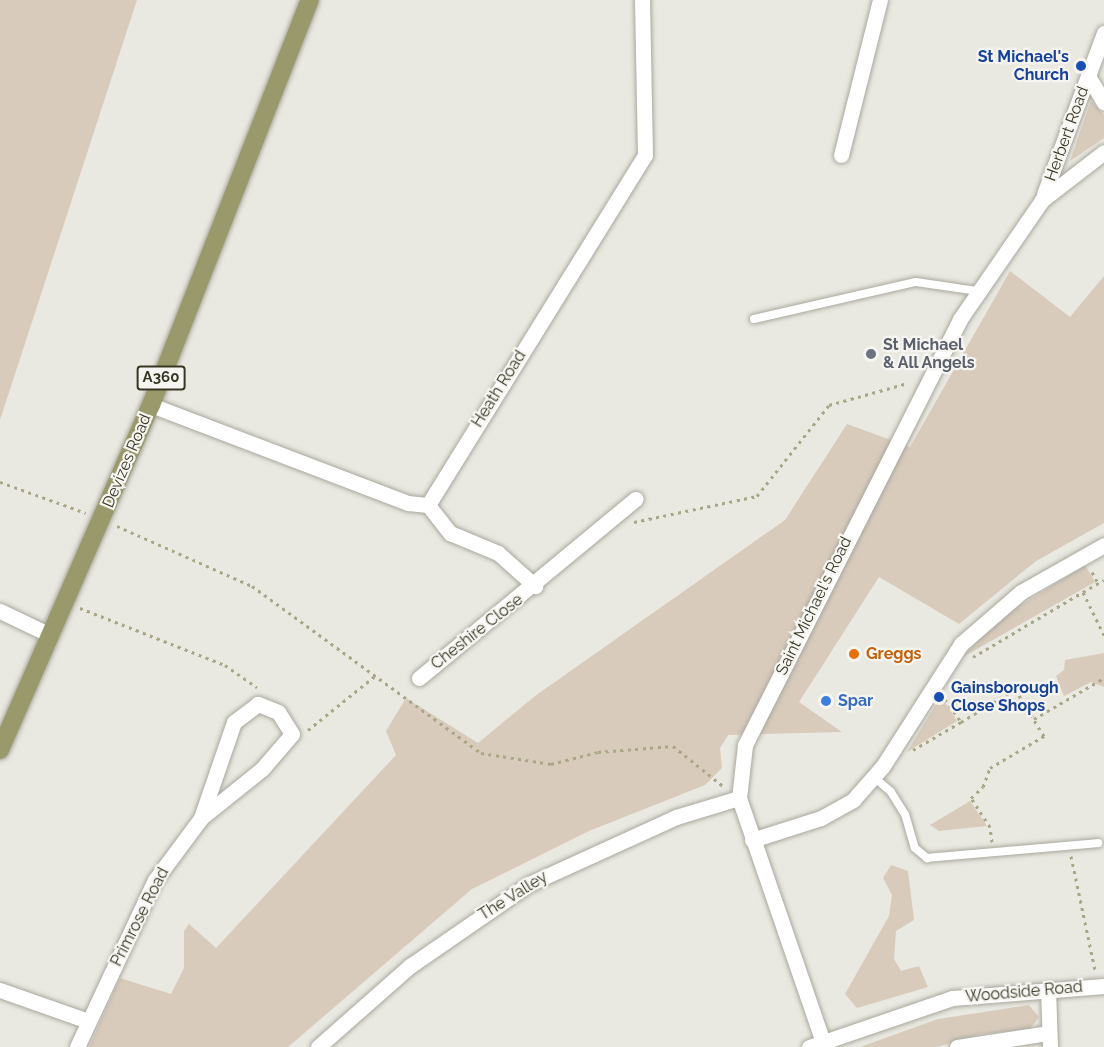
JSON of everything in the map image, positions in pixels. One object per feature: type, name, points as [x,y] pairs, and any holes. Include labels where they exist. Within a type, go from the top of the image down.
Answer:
[{"type":"main road","name":"Devizes Road","points":[[0,750],[103,520],[151,405],[310,0]]},
{"type":"street","name":"Heath Road","points":[[428,505],[645,154],[642,0]]},
{"type":"street","points":[[841,155],[880,0]]},
{"type":"street","name":"Herbert Road","points":[[1042,200],[1104,33]]},
{"type":"street","points":[[1088,76],[1104,103]]},
{"type":"street","points":[[1042,200],[1064,178],[1104,152]]},
{"type":"street","name":"Saint Michael's Road","points":[[816,1045],[739,798],[745,745],[927,378],[978,291],[1042,200]]},
{"type":"street","points":[[151,405],[408,503],[428,505]]},
{"type":"street","name":"Cheshire Close","points":[[420,678],[535,586],[592,531],[635,499]]},
{"type":"street","name":"Cheshire Close","points":[[428,505],[450,533],[498,553],[535,586]]},
{"type":"street","points":[[752,840],[837,810],[875,778],[961,644],[1021,592],[1104,545]]},
{"type":"street","points":[[0,611],[50,635]]},
{"type":"street","points":[[258,704],[278,712],[292,734]]},
{"type":"street","name":"Primrose Road","points":[[201,818],[234,722],[258,704]]},
{"type":"street","name":"Primrose Road","points":[[77,1047],[155,880],[201,818],[262,770],[292,734]]},
{"type":"street","name":"The Valley","points":[[318,1047],[410,966],[529,884],[676,818],[739,798]]},
{"type":"street","name":"Woodside Road","points":[[816,1045],[952,998],[1101,986]]},
{"type":"street","points":[[957,1047],[1050,1040],[1048,989]]},
{"type":"street","points":[[0,990],[88,1021]]},
{"type":"lane","points":[[754,319],[916,282],[978,291]]},
{"type":"lane","points":[[875,778],[891,792],[905,814],[915,848],[927,858],[1098,843]]},
{"type":"path","points":[[625,524],[757,496],[829,405],[927,378]]},
{"type":"path","points":[[0,482],[103,520]]},
{"type":"path","points":[[970,659],[1104,580]]},
{"type":"path","points":[[1083,592],[1104,635]]},
{"type":"path","points":[[64,604],[225,665],[266,693],[258,704]]},
{"type":"path","points":[[292,734],[311,729],[376,676]]},
{"type":"path","points":[[1034,719],[1104,678]]},
{"type":"path","points":[[893,748],[905,755],[1016,689],[1044,736],[990,768],[983,787],[970,798],[990,827],[994,852]]},
{"type":"path","points":[[942,694],[961,723]]},
{"type":"path","points":[[1069,846],[1101,986]]},
{"type":"shaded area","points":[[0,0],[137,0],[0,420]]},
{"type":"shaded area","points":[[1091,101],[1104,115],[1104,138],[1070,161]]},
{"type":"shaded area","points":[[1010,271],[1070,317],[1104,276],[1104,523],[1036,561],[959,624],[879,577],[799,702],[842,732],[728,735],[720,748],[722,768],[705,785],[589,831],[472,889],[288,1047],[89,1047],[120,978],[171,994],[184,968],[184,931],[189,924],[216,948],[396,755],[386,731],[406,698],[478,743],[535,696],[785,520],[847,424],[910,447]]},
{"type":"shaded area","points":[[1085,565],[1095,582],[961,658],[1005,615]]},
{"type":"shaded area","points":[[1104,653],[1104,687],[1091,682],[1064,696],[1056,676],[1064,670],[1065,660]]},
{"type":"shaded area","points":[[941,696],[957,721],[907,752]]},
{"type":"shaded area","points":[[970,801],[987,826],[939,831],[930,825]]},
{"type":"shaded area","points":[[891,865],[908,871],[914,920],[896,931],[894,959],[901,971],[919,966],[928,987],[857,1008],[845,994],[889,916],[892,895],[883,878]]},
{"type":"shaded area","points":[[1029,1005],[1039,1017],[1030,1029],[981,1034],[937,1047],[860,1047],[938,1019]]},
{"type":"place","name":"St Michael's Church","points":[[1081,66]]},
{"type":"place","name":"St Michael & All Angels","points":[[871,354]]},
{"type":"place","name":"Greggs","points":[[854,654]]},
{"type":"place","name":"Gainsborough Close Shops","points":[[939,697]]},
{"type":"place","name":"Spar","points":[[826,701]]}]
